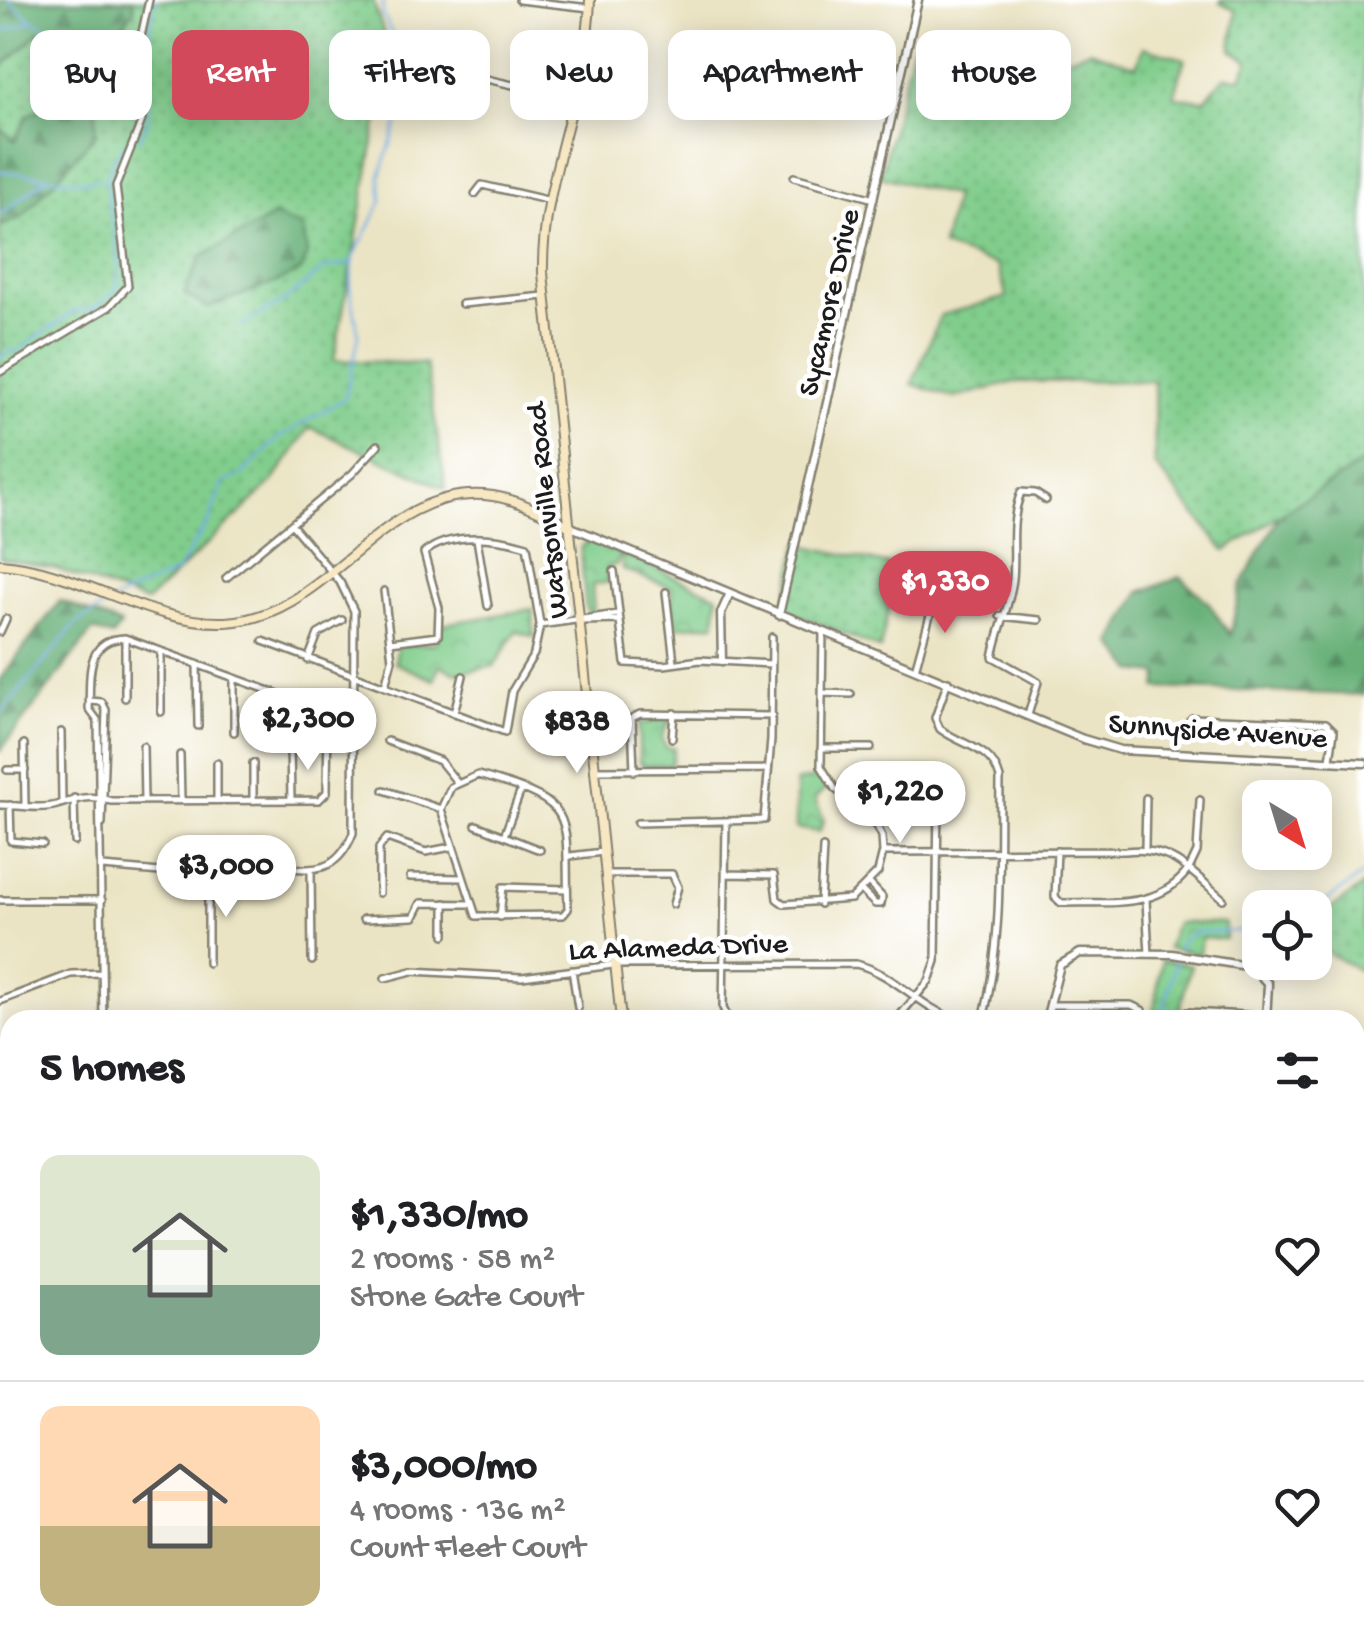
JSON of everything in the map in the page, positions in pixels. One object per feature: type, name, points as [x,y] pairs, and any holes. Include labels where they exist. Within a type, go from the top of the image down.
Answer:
[{"type":"main road","name":"Watsonville Road","points":[[586,30],[590,4]]},
{"type":"main road","name":"Watsonville Road","points":[[569,120],[542,250],[620,1010]]},
{"type":"main road","points":[[0,564],[42,570],[188,620],[230,622],[286,606],[392,525],[442,498],[504,498],[570,526]]},
{"type":"street","points":[[0,372],[109,307],[128,286],[116,186],[142,120],[137,55],[149,0]]},
{"type":"street","points":[[523,0],[590,4]]},
{"type":"street","name":"Sycamore Drive","points":[[779,614],[918,0]]},
{"type":"street","points":[[794,176],[874,199]]},
{"type":"street","points":[[475,194],[482,186],[550,201]]},
{"type":"street","points":[[462,304],[545,296]]},
{"type":"street","points":[[226,578],[292,525],[378,446]]},
{"type":"street","points":[[1028,715],[1038,682],[993,656],[1000,616],[1013,580],[1010,542],[1015,508],[1021,492],[1035,493],[1046,500]]},
{"type":"street","points":[[103,866],[208,877],[246,866],[311,870],[342,854],[354,834],[354,611],[348,594],[292,525]]},
{"type":"street","name":"Sunnyside Avenue","points":[[570,526],[1120,750],[1364,762]]},
{"type":"street","points":[[263,641],[508,734],[516,677],[534,654],[540,625],[527,546],[500,538],[430,547],[424,553],[439,608],[438,636],[390,642]]},
{"type":"street","points":[[477,539],[488,606]]},
{"type":"street","points":[[614,571],[624,663],[771,664]]},
{"type":"street","points":[[384,590],[390,642],[390,674],[385,686]]},
{"type":"street","points":[[666,592],[674,662]]},
{"type":"street","points":[[722,662],[721,612],[730,593]]},
{"type":"street","points":[[916,666],[936,594]]},
{"type":"street","points":[[1000,616],[1039,620]]},
{"type":"street","points":[[540,625],[618,617]]},
{"type":"street","points":[[0,632],[6,619]]},
{"type":"street","points":[[308,660],[318,634],[342,620]]},
{"type":"street","points":[[727,874],[770,873],[776,879],[779,904],[838,903],[863,892],[883,852],[882,836],[871,815],[826,777],[821,748],[823,632]]},
{"type":"street","points":[[638,823],[764,820],[772,716],[772,637]]},
{"type":"street","points":[[102,798],[98,721],[90,714],[90,662],[109,640],[125,638],[328,710],[354,710]]},
{"type":"street","points":[[125,638],[125,698]]},
{"type":"street","points":[[161,651],[161,712]]},
{"type":"street","points":[[534,654],[540,660]]},
{"type":"street","points":[[198,664],[198,726]]},
{"type":"street","points":[[454,713],[462,676]]},
{"type":"street","points":[[234,678],[234,732]]},
{"type":"street","points":[[948,680],[935,718],[940,729],[995,762],[1000,778],[996,970],[986,1010]]},
{"type":"street","points":[[270,690],[272,719]]},
{"type":"street","points":[[822,694],[851,694]]},
{"type":"street","points":[[90,700],[102,702],[106,710],[102,1010]]},
{"type":"street","points":[[0,805],[25,806],[74,798],[319,800],[327,792],[328,710]]},
{"type":"street","points":[[634,770],[632,718],[674,713],[772,716]]},
{"type":"street","points":[[672,738],[674,713]]},
{"type":"street","points":[[1178,733],[1192,718],[1326,723],[1334,731],[1330,760]]},
{"type":"street","points":[[61,732],[62,802]]},
{"type":"street","points":[[388,741],[440,761],[456,782]]},
{"type":"street","points":[[24,744],[25,806]]},
{"type":"street","points":[[144,746],[144,800]]},
{"type":"street","points":[[290,746],[291,800]]},
{"type":"street","points":[[821,748],[871,748]]},
{"type":"street","points":[[180,755],[181,800]]},
{"type":"street","points":[[216,763],[217,800]]},
{"type":"street","points":[[253,763],[254,800]]},
{"type":"street","points":[[595,770],[767,769]]},
{"type":"street","points":[[7,770],[24,770]]},
{"type":"street","points":[[478,775],[556,806],[570,856],[568,908],[563,915],[480,917],[470,904],[441,809],[446,792],[456,782],[478,775]]},
{"type":"street","points":[[384,790],[441,809]]},
{"type":"street","points":[[504,836],[521,790]]},
{"type":"street","points":[[74,798],[75,842]]},
{"type":"street","points":[[1146,798],[1146,847]]},
{"type":"street","points":[[905,1010],[929,981],[936,961],[938,799]]},
{"type":"street","points":[[1058,851],[1056,902],[1146,900],[1175,888],[1198,852],[1200,800]]},
{"type":"street","points":[[10,806],[12,840],[43,844]]},
{"type":"street","points":[[871,815],[878,808]]},
{"type":"street","points":[[724,1010],[726,823]]},
{"type":"street","points":[[476,826],[540,850]]},
{"type":"street","points":[[379,893],[379,848],[387,838],[426,852],[451,846]]},
{"type":"street","points":[[883,852],[1125,852],[1146,847],[1188,870],[1223,899]]},
{"type":"street","points":[[820,904],[824,848]]},
{"type":"street","points":[[570,856],[603,852]]},
{"type":"street","points":[[311,870],[312,961]]},
{"type":"street","points":[[606,874],[672,874],[678,887],[673,904]]},
{"type":"street","points":[[208,877],[208,963]]},
{"type":"street","points":[[410,877],[461,878]]},
{"type":"street","points":[[863,892],[875,904],[882,904],[882,897],[870,884]]},
{"type":"street","points":[[500,917],[503,887],[566,888]]},
{"type":"street","points":[[0,900],[104,900]]},
{"type":"street","points":[[1146,900],[1149,954]]},
{"type":"street","points":[[363,920],[414,917],[421,903],[470,904]]},
{"type":"street","points":[[444,935],[445,903]]},
{"type":"street","points":[[1049,1010],[1060,965],[1070,956],[1149,954],[1252,967],[1268,984],[1266,1010]]},
{"type":"street","name":"La Alameda Drive","points":[[384,978],[412,971],[491,977],[613,966],[856,964],[888,976],[929,1010]]},
{"type":"street","points":[[572,970],[578,1008]]},
{"type":"street","points":[[0,1001],[71,974],[102,973]]},
{"type":"street","points":[[1050,1005],[1131,1004],[1142,1010]]},
{"type":"green space","points":[[0,0],[373,0],[383,30],[329,30],[329,120],[378,120],[334,360],[426,364],[446,489],[310,427],[272,483],[146,602],[57,569],[0,558]]},
{"type":"green space","points":[[0,0],[133,0],[134,10],[120,30],[30,30],[30,41],[0,69]]},
{"type":"green space","points":[[1364,0],[1364,461],[1225,551],[1155,465],[1154,381],[1015,382],[954,398],[912,384],[941,315],[1007,297],[997,265],[942,247],[954,196],[880,176],[913,46],[916,120],[1071,120],[1071,56],[1090,50],[1136,66],[1143,47],[1185,59],[1174,97],[1205,100],[1224,77],[1241,78],[1249,61],[1231,50],[1236,11],[1220,3]]},
{"type":"green space","points":[[30,114],[30,120],[96,120],[96,134],[21,218],[0,226],[0,128],[15,141]]},
{"type":"green space","points":[[274,216],[303,228],[307,253],[302,270],[208,308],[184,294],[201,257]]},
{"type":"green space","points":[[1364,461],[1364,695],[1157,688],[1159,674],[1134,671],[1112,643],[1140,592],[1181,577],[1209,603],[1230,635],[1241,585],[1280,515]]},
{"type":"green space","points":[[590,541],[621,554],[617,564],[607,568],[609,582],[592,585],[594,615],[586,609],[581,554],[581,547]]},
{"type":"green space","points":[[799,544],[898,567],[880,649],[784,609]]},
{"type":"green space","points":[[623,554],[718,596],[715,624],[674,627],[672,588],[622,569]]},
{"type":"green space","points":[[60,601],[121,625],[112,637],[93,630],[0,751],[0,679]]},
{"type":"green space","points":[[533,609],[534,637],[516,631],[494,666],[457,673],[439,666],[434,680],[395,663],[397,646],[436,643],[443,624]]},
{"type":"green space","points":[[670,721],[661,738],[667,748],[674,748],[671,765],[644,766],[639,762],[639,724]]},
{"type":"green space","points":[[819,777],[827,788],[815,799],[824,821],[819,832],[796,828],[796,782]]},
{"type":"green space","points":[[1364,885],[1364,973],[1332,955],[1332,908]]},
{"type":"green space","points":[[1176,923],[1225,923],[1225,939],[1201,938],[1199,954],[1167,948]]},
{"type":"green space","points":[[1162,960],[1191,965],[1180,1010],[1154,1010]]},
{"type":"waterway","points":[[9,0],[52,30]]},
{"type":"waterway","points":[[139,140],[148,122],[146,44],[156,0]]},
{"type":"waterway","points":[[0,714],[77,623],[126,594],[177,572],[210,518],[222,484],[242,474],[280,437],[345,398],[359,336],[350,288],[354,256],[382,201],[380,176],[404,104],[395,41],[383,14],[383,0]]},
{"type":"waterway","points":[[0,32],[31,22]]},
{"type":"waterway","points":[[0,358],[8,351],[18,351],[72,312],[92,309],[115,292],[118,254],[108,177],[114,159],[127,143]]},
{"type":"waterway","points":[[0,171],[83,181],[107,179]]},
{"type":"waterway","points":[[0,215],[45,179]]},
{"type":"waterway","points":[[240,326],[284,301],[324,268],[353,263]]},
{"type":"waterway","points":[[1332,897],[1364,874]]},
{"type":"waterway","points":[[1179,949],[1182,940],[1195,932],[1242,931]]},
{"type":"waterway","points":[[1164,1010],[1176,961]]}]
